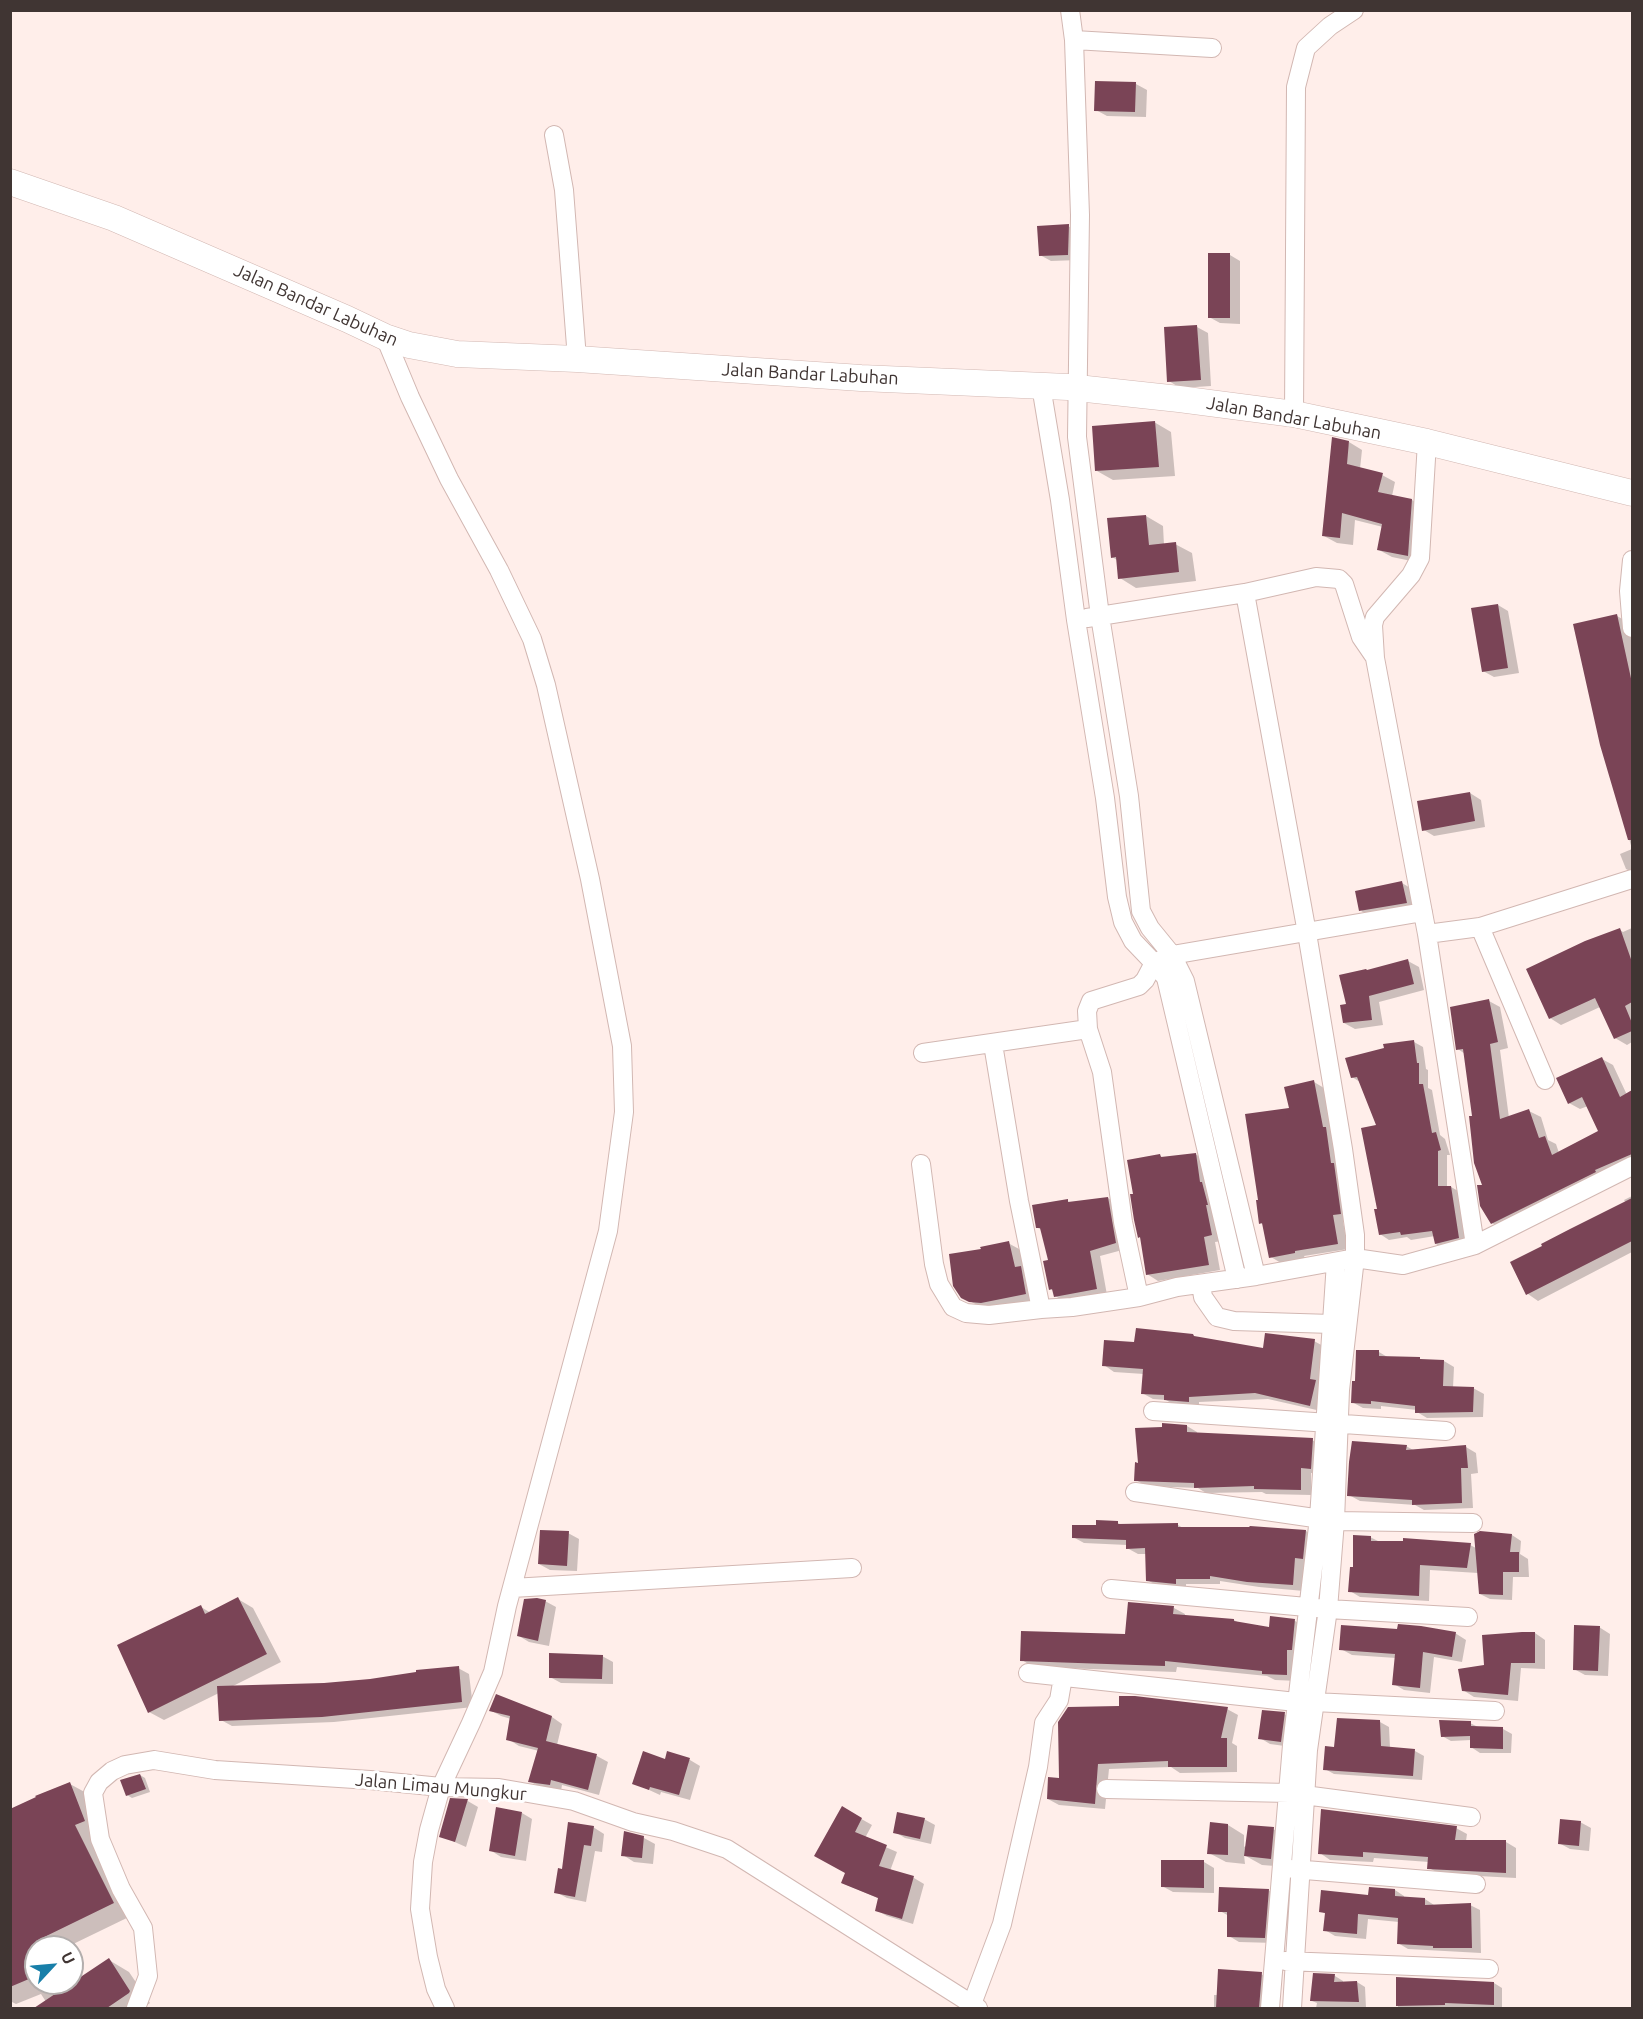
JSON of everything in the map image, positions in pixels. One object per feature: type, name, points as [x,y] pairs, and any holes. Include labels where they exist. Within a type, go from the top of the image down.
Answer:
[{"type":"main road","name":"Jalan Bandar Labuhan","points":[[10,182],[114,218],[347,319],[385,338],[410,345],[458,354],[577,359],[861,378],[1077,388],[1179,399],[1294,414],[1427,442],[1632,493]]},
{"type":"street","points":[[1070,10],[1074,40],[1080,215],[1077,438],[1100,616],[1129,796],[1141,911],[1150,928],[1172,955],[1237,1279]]},
{"type":"street","points":[[1294,414],[1296,87],[1306,48],[1330,26],[1354,10]]},
{"type":"street","points":[[1074,40],[1212,48]]},
{"type":"street","points":[[554,135],[564,190],[577,359]]},
{"type":"street","points":[[385,338],[449,479],[499,570],[532,639],[546,685],[590,879],[622,1046],[624,1112],[608,1231],[512,1588],[492,1672],[441,1787],[423,1862],[420,1909],[436,1989],[445,2008]]},
{"type":"street","points":[[1041,386],[1105,798],[1117,897],[1123,922],[1133,941],[1166,978],[1177,984],[1256,1276]]},
{"type":"street","points":[[1427,442],[1420,558],[1404,584],[1375,617],[1373,625],[1375,658],[1427,934],[1474,1245]]},
{"type":"street","points":[[1060,500],[1085,498]]},
{"type":"street","points":[[1632,560],[1629,591],[1632,628]]},
{"type":"street","points":[[1076,620],[1245,593],[1316,578],[1339,579],[1344,584],[1361,638],[1375,658]]},
{"type":"street","points":[[1245,593],[1350,1195],[1355,1258],[1340,1390],[1331,1422]]},
{"type":"street","points":[[1427,934],[1480,927],[1632,879]]},
{"type":"street","points":[[1139,1297],[1123,1222],[1102,1072],[1088,1029],[1087,1011],[1091,1001],[1139,986],[1154,963],[1172,955],[1422,912]]},
{"type":"street","points":[[1480,927],[1545,1080]]},
{"type":"street","points":[[923,1053],[1088,1029]]},
{"type":"street","points":[[993,1044],[1019,1201],[1041,1309]]},
{"type":"street","points":[[921,1164],[934,1264],[939,1284],[953,1307],[966,1313],[989,1315],[1072,1307],[1139,1297],[1177,1287],[1256,1276],[1355,1258],[1403,1265],[1474,1245],[1632,1166]]},
{"type":"street","points":[[1270,2008],[1282,1869],[1314,1702],[1328,1609],[1327,1519],[1332,1324],[1336,1262]]},
{"type":"street","points":[[1201,1284],[1203,1297],[1217,1317],[1234,1321],[1332,1324]]},
{"type":"street","points":[[1153,1411],[1446,1431]]},
{"type":"street","points":[[1135,1492],[1327,1519],[1473,1523]]},
{"type":"street","points":[[1292,2008],[1302,1869],[1297,1795],[1296,1702],[1308,1607],[1327,1519]]},
{"type":"street","points":[[512,1588],[852,1568]]},
{"type":"street","points":[[1111,1589],[1328,1609],[1468,1617]]},
{"type":"street","points":[[1029,1673],[1296,1702],[1495,1711]]},
{"type":"street","points":[[975,2006],[1002,1924],[1036,1778],[1044,1723],[1059,1700],[1063,1677]]},
{"type":"street","name":"Jalan Limau Mungkur","points":[[136,2008],[148,1976],[143,1928],[121,1889],[100,1839],[93,1793],[99,1782],[112,1771],[125,1765],[154,1760],[215,1770],[441,1787],[499,1788],[574,1801],[633,1822],[684,1834],[727,1849],[975,2006]]},
{"type":"street","points":[[1106,1789],[1297,1795],[1471,1817]]},
{"type":"street","points":[[1282,1869],[1476,1884]]},
{"type":"street","points":[[1274,1960],[1489,1969]]},
{"type":"building","points":[[1095,81],[1136,82],[1135,112],[1094,111]]},
{"type":"building","points":[[1069,224],[1068,255],[1039,256],[1037,226]]},
{"type":"building","points":[[1208,253],[1230,253],[1230,318],[1208,318]]},
{"type":"building","points":[[1197,325],[1201,380],[1167,382],[1164,327]]},
{"type":"building","points":[[1155,421],[1159,467],[1095,471],[1092,426]]},
{"type":"building","points":[[1332,437],[1349,441],[1347,464],[1383,473],[1378,492],[1412,499],[1408,556],[1377,550],[1382,524],[1342,513],[1340,538],[1322,536]]},
{"type":"building","points":[[1146,515],[1149,545],[1176,542],[1179,572],[1118,579],[1116,557],[1111,558],[1107,518]]},
{"type":"building","points":[[1498,604],[1508,668],[1482,672],[1471,608]]},
{"type":"building","points":[[1617,614],[1632,683],[1632,840],[1628,840],[1600,745],[1573,624]]},
{"type":"building","points":[[1470,792],[1475,821],[1422,831],[1417,801]]},
{"type":"building","points":[[1402,881],[1407,903],[1359,911],[1355,891]]},
{"type":"building","points":[[1620,928],[1632,962],[1632,1002],[1625,1006],[1632,1023],[1632,1031],[1614,1039],[1595,998],[1549,1019],[1526,969],[1585,941]]},
{"type":"building","points":[[1408,959],[1414,984],[1369,996],[1372,1020],[1343,1023],[1340,1005],[1346,1004],[1339,975]]},
{"type":"building","points":[[1489,999],[1498,1042],[1490,1044],[1500,1119],[1529,1109],[1539,1138],[1545,1136],[1552,1155],[1598,1131],[1582,1097],[1568,1104],[1556,1078],[1602,1057],[1620,1097],[1632,1090],[1632,1154],[1595,1170],[1596,1172],[1491,1224],[1480,1206],[1477,1185],[1482,1185],[1474,1163],[1469,1116],[1472,1116],[1463,1049],[1456,1050],[1450,1007]]},
{"type":"building","points":[[1414,1040],[1417,1063],[1419,1063],[1419,1084],[1423,1084],[1432,1133],[1436,1132],[1441,1150],[1438,1151],[1438,1186],[1451,1186],[1459,1238],[1435,1244],[1432,1231],[1379,1235],[1374,1209],[1377,1209],[1361,1128],[1376,1125],[1357,1077],[1351,1078],[1345,1058],[1384,1048],[1383,1044]]},
{"type":"building","points":[[1314,1080],[1323,1127],[1326,1127],[1331,1163],[1334,1163],[1341,1214],[1333,1215],[1338,1244],[1269,1258],[1262,1223],[1259,1224],[1256,1200],[1258,1200],[1245,1114],[1289,1108],[1284,1087]]},
{"type":"building","points":[[1196,1153],[1200,1182],[1202,1182],[1208,1205],[1206,1205],[1212,1235],[1204,1237],[1209,1265],[1146,1275],[1140,1237],[1138,1238],[1134,1220],[1130,1194],[1133,1194],[1127,1160],[1160,1154],[1161,1157]]},
{"type":"building","points":[[1108,1197],[1116,1243],[1090,1251],[1097,1289],[1054,1297],[1052,1289],[1049,1290],[1043,1261],[1048,1260],[1040,1228],[1036,1228],[1032,1205],[1068,1199],[1068,1202]]},
{"type":"building","points":[[1632,1198],[1632,1241],[1526,1295],[1510,1262]]},
{"type":"building","points":[[1009,1241],[1015,1267],[1021,1266],[1026,1294],[981,1303],[969,1302],[961,1298],[953,1286],[949,1254],[981,1249],[980,1247]]},
{"type":"building","points":[[1136,1328],[1193,1334],[1263,1348],[1265,1333],[1315,1339],[1310,1379],[1316,1380],[1310,1406],[1255,1393],[1189,1397],[1189,1402],[1164,1400],[1164,1395],[1141,1394],[1143,1369],[1102,1366],[1104,1340],[1134,1342]]},
{"type":"building","points":[[1356,1350],[1379,1350],[1379,1356],[1444,1360],[1443,1386],[1474,1387],[1473,1412],[1415,1413],[1415,1406],[1371,1401],[1371,1404],[1351,1403],[1352,1381],[1355,1381]]},
{"type":"building","points":[[1162,1423],[1187,1425],[1187,1432],[1313,1438],[1311,1469],[1301,1468],[1301,1490],[1254,1489],[1254,1486],[1194,1488],[1194,1483],[1134,1481],[1135,1462],[1138,1463],[1135,1428],[1162,1427]]},
{"type":"building","points":[[1352,1441],[1407,1445],[1406,1450],[1466,1445],[1468,1468],[1461,1468],[1462,1503],[1412,1505],[1412,1500],[1347,1496]]},
{"type":"building","points":[[1096,1520],[1118,1521],[1118,1524],[1178,1523],[1178,1527],[1250,1526],[1306,1530],[1303,1559],[1295,1558],[1293,1585],[1247,1582],[1210,1576],[1210,1579],[1176,1579],[1176,1584],[1146,1581],[1145,1548],[1126,1549],[1126,1540],[1072,1538],[1072,1525],[1096,1525]]},
{"type":"building","points":[[540,1530],[569,1531],[567,1566],[538,1564]]},
{"type":"building","points":[[1480,1531],[1512,1534],[1510,1552],[1519,1552],[1519,1572],[1503,1572],[1503,1595],[1479,1594],[1474,1534]]},
{"type":"building","points":[[1353,1535],[1371,1536],[1371,1541],[1403,1541],[1403,1538],[1471,1543],[1467,1568],[1420,1565],[1419,1596],[1348,1592],[1350,1567],[1353,1567]]},
{"type":"building","points":[[238,1597],[267,1654],[148,1713],[117,1645],[201,1605],[205,1614]]},
{"type":"building","points":[[524,1599],[546,1600],[538,1641],[517,1636]]},
{"type":"building","points":[[1128,1602],[1174,1606],[1173,1614],[1234,1619],[1234,1621],[1269,1627],[1270,1616],[1295,1619],[1292,1650],[1287,1650],[1287,1675],[1262,1674],[1262,1671],[1165,1661],[1165,1666],[1020,1661],[1021,1631],[1125,1634]]},
{"type":"building","points":[[1398,1624],[1456,1632],[1452,1657],[1423,1652],[1420,1688],[1392,1685],[1395,1654],[1339,1650],[1341,1625],[1397,1629]]},
{"type":"building","points":[[1574,1625],[1600,1626],[1598,1671],[1573,1670]]},
{"type":"building","points":[[1535,1632],[1535,1663],[1511,1663],[1508,1695],[1462,1691],[1458,1669],[1484,1665],[1482,1635]]},
{"type":"building","points":[[549,1653],[603,1655],[602,1679],[549,1678]]},
{"type":"building","points":[[459,1666],[462,1702],[322,1717],[219,1721],[217,1686],[324,1683]]},
{"type":"building","points":[[496,1694],[552,1716],[546,1741],[597,1754],[588,1790],[551,1780],[550,1785],[528,1782],[538,1748],[506,1740],[510,1716],[489,1711]]},
{"type":"building","points":[[1119,1696],[1228,1707],[1221,1738],[1227,1738],[1227,1767],[1168,1767],[1168,1761],[1098,1764],[1095,1804],[1047,1799],[1048,1777],[1059,1778],[1058,1722],[1068,1707],[1119,1706]]},
{"type":"building","points":[[1262,1710],[1285,1712],[1281,1742],[1258,1739]]},
{"type":"building","points":[[1337,1718],[1380,1720],[1381,1746],[1415,1749],[1413,1776],[1323,1770],[1325,1746],[1334,1747]]},
{"type":"building","points":[[1439,1720],[1471,1721],[1471,1726],[1503,1727],[1503,1749],[1470,1748],[1470,1736],[1441,1737]]},
{"type":"building","points":[[643,1751],[665,1759],[667,1751],[690,1758],[679,1795],[650,1787],[649,1790],[632,1784]]},
{"type":"building","points":[[140,1774],[146,1789],[126,1796],[120,1780]]},
{"type":"building","points":[[70,1782],[85,1821],[75,1825],[114,1903],[48,1935],[24,1935],[24,1981],[10,1987],[10,1809]]},
{"type":"building","points":[[450,1798],[468,1799],[455,1842],[439,1837]]},
{"type":"building","points":[[842,1806],[862,1818],[855,1832],[887,1845],[879,1866],[914,1876],[902,1919],[875,1911],[878,1898],[841,1883],[845,1873],[814,1856]]},
{"type":"building","points":[[496,1807],[522,1812],[515,1856],[489,1851]]},
{"type":"building","points":[[1321,1809],[1457,1826],[1455,1840],[1506,1840],[1506,1873],[1427,1869],[1428,1857],[1363,1852],[1363,1857],[1318,1854]]},
{"type":"building","points":[[897,1812],[925,1818],[920,1839],[893,1833]]},
{"type":"building","points":[[1560,1819],[1581,1821],[1579,1846],[1558,1844]]},
{"type":"building","points":[[568,1822],[594,1826],[591,1846],[584,1845],[575,1897],[554,1893],[558,1868],[562,1869]]},
{"type":"building","points":[[1210,1822],[1228,1824],[1228,1855],[1207,1854]]},
{"type":"building","points":[[1248,1825],[1274,1827],[1271,1859],[1244,1856]]},
{"type":"building","points":[[624,1831],[644,1836],[642,1858],[621,1856]]},
{"type":"building","points":[[1161,1860],[1204,1860],[1204,1888],[1161,1887]]},
{"type":"building","points":[[1219,1887],[1269,1889],[1265,1938],[1227,1937],[1227,1912],[1218,1912]]},
{"type":"building","points":[[1369,1887],[1395,1889],[1395,1896],[1425,1898],[1425,1905],[1471,1903],[1472,1948],[1433,1948],[1433,1946],[1397,1944],[1398,1918],[1358,1914],[1357,1934],[1323,1931],[1325,1913],[1319,1912],[1321,1890],[1368,1895]]},
{"type":"building","points":[[109,1958],[130,1991],[107,2008],[34,2008],[54,1995],[84,1995],[84,1975]]},
{"type":"building","points":[[1218,1969],[1262,1972],[1259,2008],[1216,2008]]},
{"type":"building","points":[[1313,1973],[1335,1974],[1334,1982],[1357,1981],[1359,2002],[1310,2001]]},
{"type":"building","points":[[1396,1977],[1494,1982],[1494,2005],[1445,2003],[1445,2005],[1396,2006]]}]
